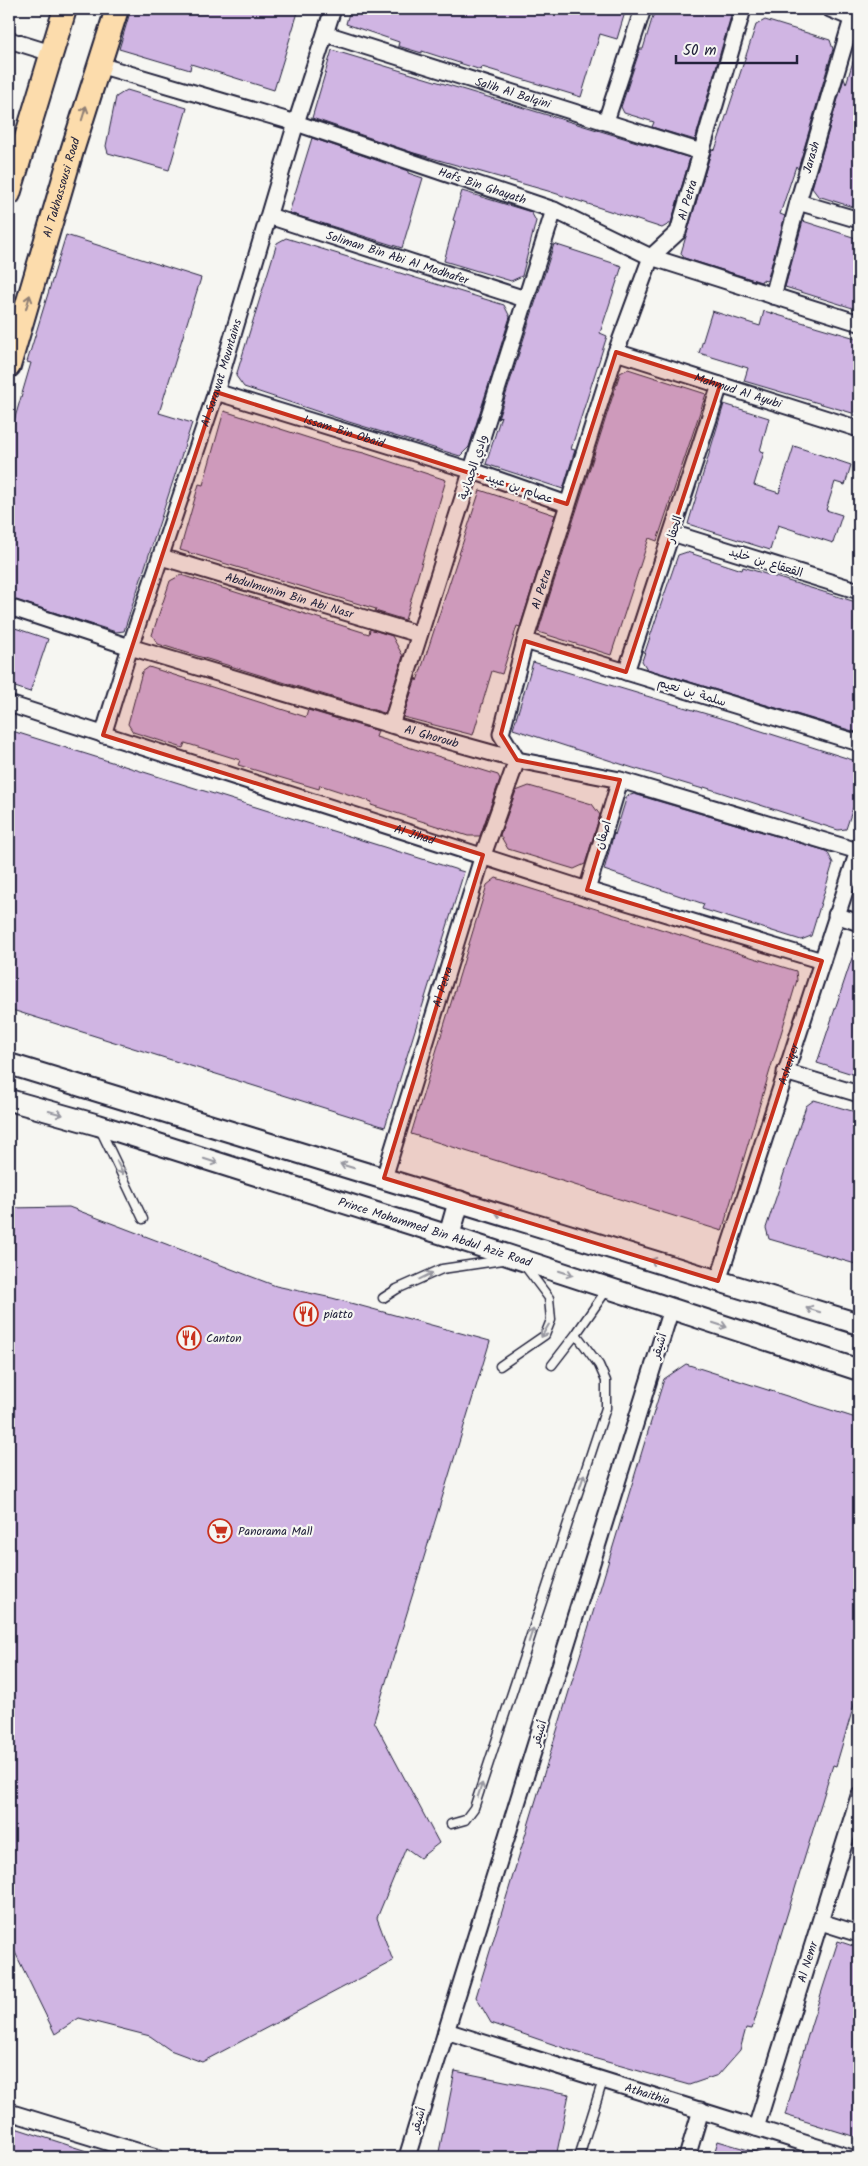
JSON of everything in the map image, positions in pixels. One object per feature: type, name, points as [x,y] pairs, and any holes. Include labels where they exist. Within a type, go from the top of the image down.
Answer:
[{"type":"main road","points":[[9,194],[13,163],[66,9]]},
{"type":"main road","name":"Al Takhassousi Road","points":[[9,366],[117,9]]},
{"type":"main road","points":[[9,1064],[859,1324]]},
{"type":"main road","name":"Prince Mohammed Bin Abdul Aziz Road","points":[[9,1100],[98,1125],[449,1236],[859,1370]]},
{"type":"main road","points":[[449,1236],[459,1201]]},
{"type":"street","name":"Al Sarawat Mountains","points":[[104,735],[130,647],[216,392],[296,123],[333,9]]},
{"type":"street","points":[[606,121],[643,9]]},
{"type":"street","name":"Al Petra","points":[[384,1178],[483,855],[517,760],[501,734],[525,641],[567,504],[616,352],[651,257],[678,232],[743,9]]},
{"type":"street","points":[[836,10],[856,20]]},
{"type":"street","name":"Jarash","points":[[773,296],[798,202],[856,20]]},
{"type":"street","name":"Salih Al Balqini","points":[[326,34],[701,152]]},
{"type":"street","points":[[10,44],[52,53]]},
{"type":"street","name":"Hafs Bin Ghayath","points":[[99,65],[296,123],[554,210],[651,257],[859,323]]},
{"type":"street","points":[[798,202],[859,220]]},
{"type":"street","name":"وادي الجمانية","points":[[391,725],[418,634],[473,471],[554,210]]},
{"type":"street","name":"Soliman Bin Abi Al Modhafer","points":[[269,216],[525,299]]},
{"type":"street","name":"Mahmud Al Ayubi","points":[[616,352],[859,429]]},
{"type":"street","name":"الجفار","points":[[626,672],[720,386]]},
{"type":"street","name":"Issam Bin Obaid","points":[[216,392],[473,471]]},
{"type":"street","name":"عصام بن عبيد","points":[[473,471],[567,504]]},
{"type":"street","name":"القعقاع بن خليد","points":[[672,533],[859,591]]},
{"type":"street","name":"Abdulmunim Bin Abi Nasr","points":[[161,557],[418,634]]},
{"type":"street","name":"Al Ghoroub","points":[[9,607],[130,647],[391,725],[517,760],[620,780],[859,849]]},
{"type":"street","name":"سلمة بن نعيم","points":[[525,641],[859,743]]},
{"type":"street","name":"Al Jihad","points":[[9,704],[587,890],[822,961]]},
{"type":"street","name":"اصفان","points":[[587,890],[620,780]]},
{"type":"street","name":"Asheiqer","points":[[718,1281],[859,849]]},
{"type":"street","points":[[836,915],[859,923]]},
{"type":"street","points":[[785,1072],[859,1094]]},
{"type":"street","name":"أشيقر","points":[[406,2157],[671,1308]]},
{"type":"street","name":"Al Nemr","points":[[756,2128],[822,1922],[859,1796]]},
{"type":"street","points":[[822,1922],[859,1934]]},
{"type":"street","name":"Athaithia","points":[[446,2031],[701,2110],[839,2156]]},
{"type":"street","points":[[687,2157],[701,2110]]},
{"type":"street","points":[[9,2112],[156,2157]]},
{"type":"lane","points":[[98,1125],[110,1146],[143,1219]]},
{"type":"lane","points":[[383,1298],[397,1289],[442,1269],[520,1259],[549,1298],[551,1320],[545,1335],[500,1366]]},
{"type":"lane","points":[[552,1365],[609,1287]]},
{"type":"lane","points":[[451,1824],[465,1820],[474,1808],[606,1408],[606,1381],[599,1365],[576,1334]]},
{"type":"lane","points":[[579,2157],[603,2080]]},
{"type":"highlighted area","points":[[616,352],[720,385],[626,672],[525,641],[501,734],[517,760],[620,780],[587,890],[822,961],[718,1281],[384,1178],[483,855],[103,735],[216,392],[567,504]]},
{"type":"building","points":[[131,9],[299,9],[274,90],[191,64],[190,70],[119,49]]},
{"type":"building","points":[[350,9],[626,9],[617,39],[600,34],[581,97],[482,67],[481,70],[422,51],[422,53],[398,46],[399,42],[346,24]]},
{"type":"building","points":[[655,9],[733,9],[695,140],[652,127],[654,122],[624,113],[621,107],[640,49],[643,49]]},
{"type":"building","points":[[765,20],[830,40],[833,49],[798,169],[796,166],[780,214],[785,216],[767,281],[762,280],[761,282],[684,258],[681,253],[712,149],[715,150],[756,25]]},
{"type":"building","points":[[332,50],[690,158],[671,223],[662,228],[548,191],[414,153],[312,118]]},
{"type":"building","points":[[856,52],[859,53],[859,209],[818,196],[812,188],[844,78],[846,84]]},
{"type":"building","points":[[127,90],[187,108],[169,170],[108,153],[106,146],[116,97]]},
{"type":"building","points":[[312,138],[408,171],[408,173],[423,178],[402,248],[289,213]]},
{"type":"building","points":[[462,191],[531,212],[536,221],[522,276],[511,281],[444,261]]},
{"type":"building","points":[[803,221],[859,239],[859,310],[785,287]]},
{"type":"building","points":[[66,235],[201,278],[159,413],[192,423],[124,631],[116,632],[9,598],[9,438],[31,363],[27,362]]},
{"type":"building","points":[[286,238],[504,305],[510,317],[469,447],[460,456],[244,387],[236,376],[277,243]]},
{"type":"building","points":[[554,244],[622,266],[600,333],[607,336],[571,449],[575,450],[563,489],[486,464],[501,416],[498,419]]},
{"type":"building","points":[[712,311],[760,326],[764,311],[859,339],[859,415],[744,381],[748,368],[699,353]]},
{"type":"building","points":[[628,369],[706,394],[657,541],[649,538],[611,655],[538,632],[620,373]]},
{"type":"building","points":[[724,404],[769,418],[760,451],[764,452],[754,485],[779,493],[794,446],[851,465],[845,485],[835,482],[826,510],[842,515],[833,543],[778,525],[770,550],[688,524]]},
{"type":"building","points":[[224,411],[446,480],[405,620],[375,611],[376,609],[180,550],[199,484],[203,485]]},
{"type":"building","points":[[480,490],[555,515],[520,627],[517,626],[502,674],[492,671],[473,735],[403,717],[426,655]]},
{"type":"building","points":[[687,552],[742,570],[743,567],[859,603],[859,733],[647,669],[642,661],[657,616],[678,555]]},
{"type":"building","points":[[181,575],[369,634],[370,629],[392,636],[403,656],[386,711],[384,713],[158,644],[152,635],[170,581]]},
{"type":"building","points":[[9,626],[48,639],[30,692],[9,685]]},
{"type":"building","points":[[533,662],[859,762],[859,790],[846,829],[838,830],[704,787],[703,789],[633,768],[513,729]]},
{"type":"building","points":[[149,667],[306,717],[308,710],[378,731],[376,737],[498,775],[500,779],[480,836],[468,836],[371,805],[372,802],[320,785],[319,789],[238,765],[240,760],[185,743],[183,748],[133,732],[128,724],[142,672]]},
{"type":"building","points":[[9,730],[464,872],[385,1127],[9,1009]]},
{"type":"building","points":[[529,786],[592,804],[600,815],[585,864],[574,869],[508,849],[500,835],[516,791]]},
{"type":"building","points":[[634,794],[827,851],[833,863],[811,936],[801,940],[702,909],[704,904],[604,870],[627,796]]},
{"type":"building","points":[[496,878],[796,971],[797,980],[722,1231],[411,1134],[487,885]]},
{"type":"building","points":[[857,943],[859,944],[859,1076],[817,1063]]},
{"type":"building","points":[[814,1100],[859,1113],[859,1265],[769,1239],[766,1228],[806,1106]]},
{"type":"building","name":"Panorama Mall","points":[[69,1207],[276,1286],[332,1298],[490,1341],[374,1721],[439,1843],[420,1858],[406,1848],[377,1918],[393,1961],[202,2062],[170,2050],[150,2036],[79,2018],[55,2034],[9,1940],[9,1208]]},
{"type":"building","points":[[686,1364],[859,1419],[859,1688],[836,1766],[833,1765],[752,2029],[746,2028],[740,2050],[718,2075],[689,2085],[593,2058],[491,2023],[476,1997],[664,1379]]},
{"type":"building","points":[[838,1941],[859,1948],[859,2138],[785,2115]]},
{"type":"building","points":[[455,2071],[569,2094],[556,2157],[438,2157]]},
{"type":"building","points":[[9,2126],[99,2155],[99,2157],[9,2157]]},
{"type":"building","points":[[718,2141],[762,2154],[762,2157],[713,2157]]},
{"type":"place","name":"piatto","points":[[306,1314]]},
{"type":"place","name":"Canton","points":[[189,1338]]},
{"type":"place","name":"Panorama Mall","points":[[220,1531]]}]
